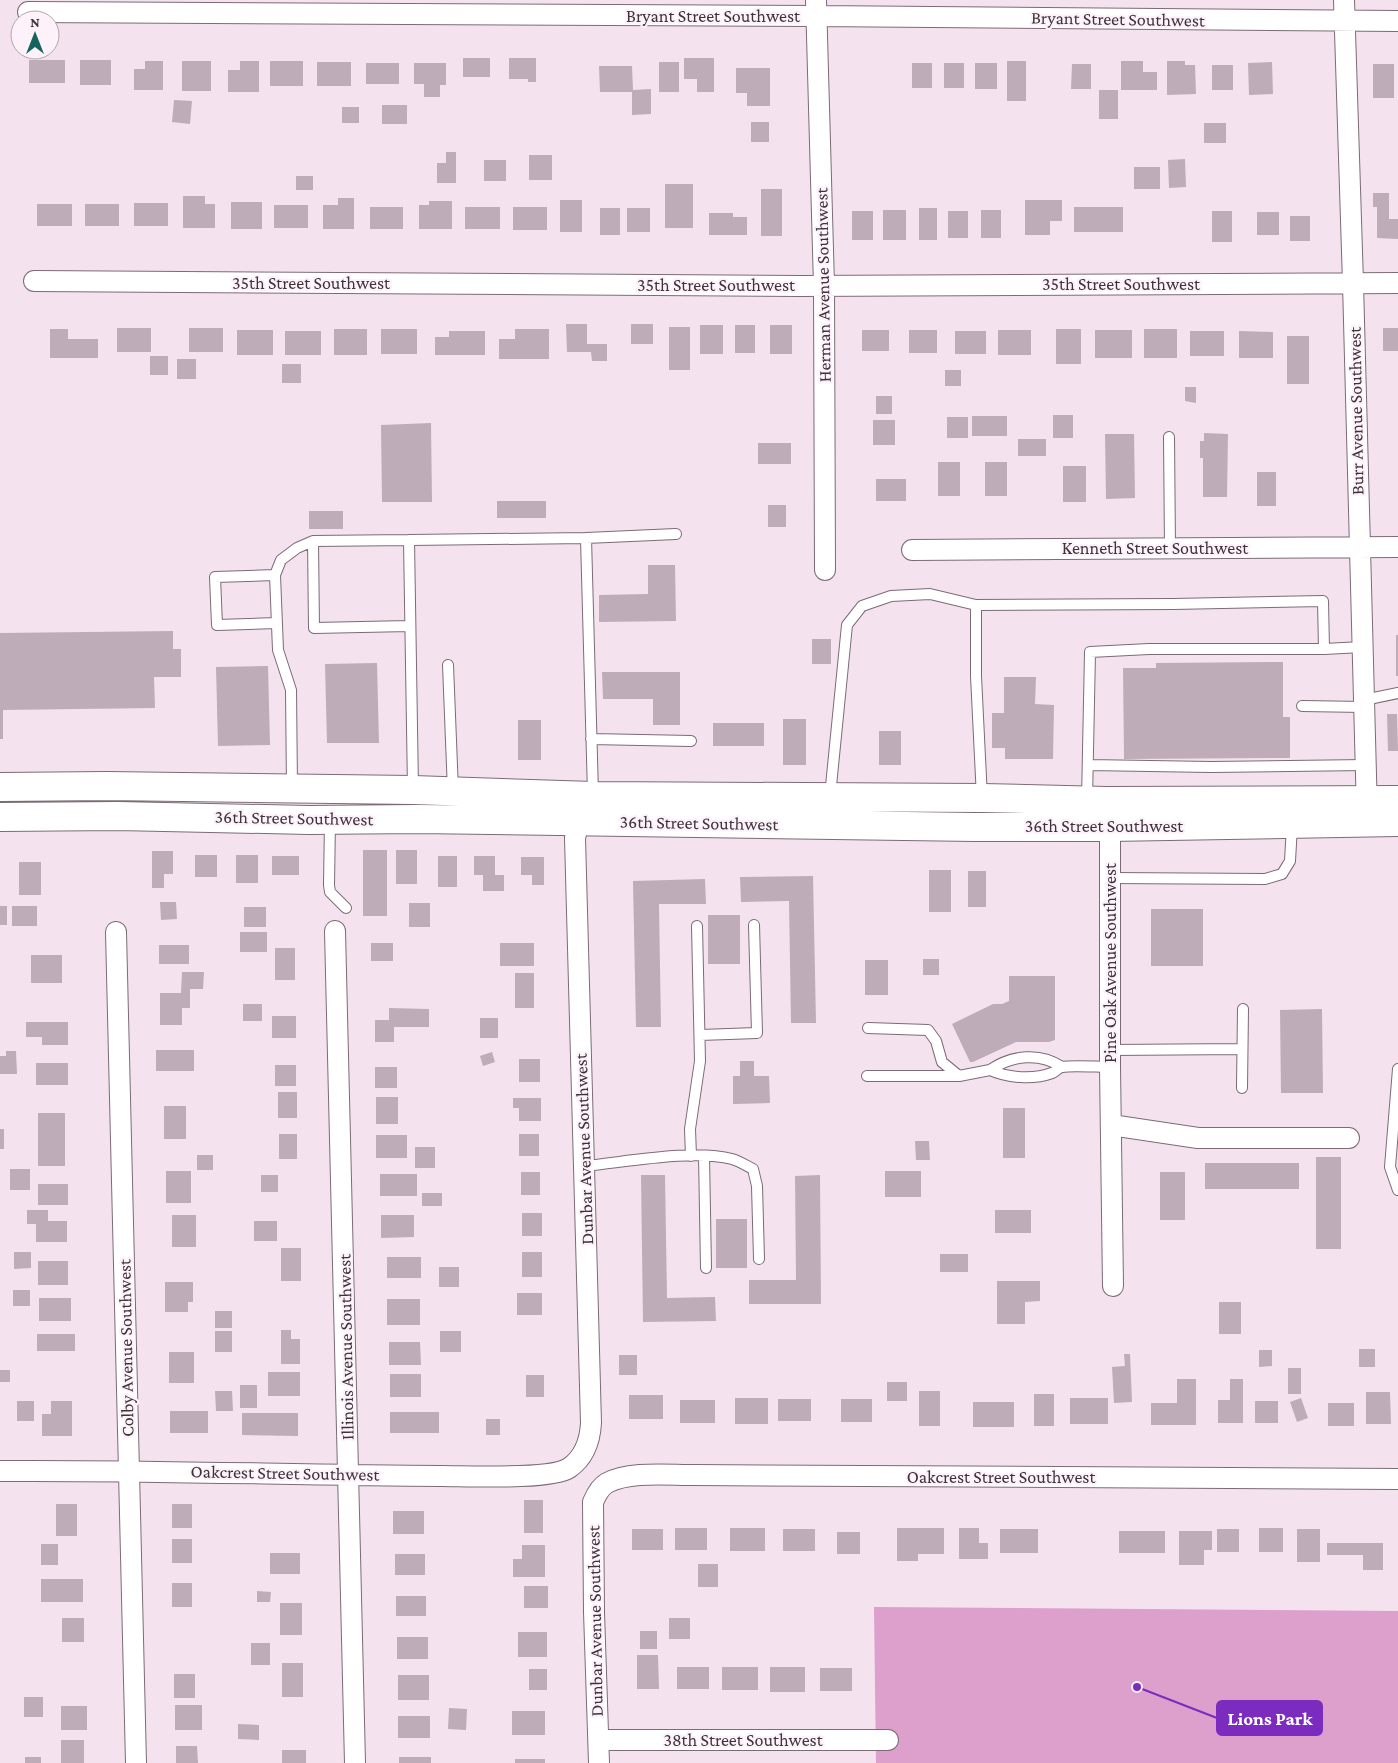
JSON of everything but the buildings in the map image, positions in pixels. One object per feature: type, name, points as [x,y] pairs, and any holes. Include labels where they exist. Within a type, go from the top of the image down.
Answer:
[{"type":"street","name":"Burr Avenue Southwest","points":[[1344,0],[1367,811]]},
{"type":"street","name":"Bryant Street Southwest","points":[[60,12],[816,8],[1398,21]]},
{"type":"street","name":"Herman Avenue Southwest","points":[[816,8],[824,286],[825,570]]},
{"type":"street","name":"35th Street Southwest","points":[[34,281],[824,286],[1398,283]]},
{"type":"street","name":"Kenneth Street Southwest","points":[[912,550],[1398,547]]},
{"type":"street","name":"36th Street Southwest","points":[[0,787],[107,786],[413,790],[453,792],[586,808],[975,827],[1094,814],[1367,811],[1398,822]]},
{"type":"street","name":"36th Street Southwest","points":[[0,816],[330,820],[418,819],[586,808],[830,797],[982,798],[1094,814],[1292,824],[1367,811],[1398,800]]},
{"type":"street","name":"Dunbar Avenue Southwest","points":[[568,1469],[583,1455],[590,1440],[591,1423],[575,838],[586,808]]},
{"type":"street","name":"Pine Oak Avenue Southwest","points":[[1094,814],[1110,878],[1112,1286]]},
{"type":"street","name":"Illinois Avenue Southwest","points":[[335,931],[355,1763]]},
{"type":"street","name":"Colby Avenue Southwest","points":[[116,932],[136,1763]]},
{"type":"street","points":[[1111,1125],[1198,1138],[1349,1138]]},
{"type":"street","name":"Oakcrest Street Southwest","points":[[0,1471],[128,1470],[500,1476],[553,1474],[568,1469]]},
{"type":"street","name":"Oakcrest Street Southwest","points":[[606,1484],[626,1476],[693,1475],[1398,1479]]},
{"type":"street","name":"Dunbar Avenue Southwest","points":[[599,1763],[594,1612],[593,1502],[599,1491],[606,1484]]},
{"type":"street","name":"38th Street Southwest","points":[[599,1740],[888,1740]]},
{"type":"lane","points":[[1169,437],[1170,548]]},
{"type":"lane","points":[[292,789],[292,690],[278,650],[275,575],[281,560],[297,548],[313,541],[586,538],[676,534]]},
{"type":"lane","points":[[586,538],[591,739],[586,808]]},
{"type":"lane","points":[[409,540],[413,790]]},
{"type":"lane","points":[[313,541],[314,628],[409,626]]},
{"type":"lane","points":[[275,575],[215,577],[217,625],[277,623]]},
{"type":"lane","points":[[830,797],[847,625],[862,606],[891,596],[930,594],[976,605],[1323,601],[1324,649]]},
{"type":"lane","points":[[976,605],[976,676],[982,798]]},
{"type":"lane","points":[[1094,814],[1088,765],[1090,652],[1159,649],[1324,649],[1362,647]]},
{"type":"lane","points":[[448,665],[453,792]]},
{"type":"lane","points":[[1302,706],[1364,703],[1395,696]]},
{"type":"lane","points":[[591,739],[691,740]]},
{"type":"lane","points":[[1088,765],[1210,767],[1366,765]]},
{"type":"lane","points":[[330,820],[330,892],[346,908]]},
{"type":"lane","points":[[1110,878],[1265,879],[1282,874],[1290,861],[1292,824]]},
{"type":"lane","points":[[700,1035],[757,1033],[754,925]]},
{"type":"lane","points":[[691,1156],[690,1129],[700,1061],[697,926]]},
{"type":"lane","points":[[1242,1088],[1243,1009]]},
{"type":"lane","points":[[868,1028],[928,1030],[936,1041],[942,1062],[959,1076]]},
{"type":"lane","points":[[990,1070],[1000,1075],[1014,1077],[1036,1076],[1052,1073],[1062,1067],[1110,1058],[1242,1049]]},
{"type":"lane","points":[[867,1076],[959,1076],[990,1070],[1012,1058],[1033,1057],[1052,1060],[1062,1067]]},
{"type":"lane","points":[[1398,1069],[1390,1167],[1398,1190]]},
{"type":"lane","points":[[585,1166],[704,1156],[733,1159],[753,1169],[757,1186],[758,1259]]},
{"type":"lane","points":[[704,1156],[706,1268]]},
{"type":"shaded area","points":[[874,1607],[1398,1611],[1398,1763],[876,1763]]},
{"type":"place","name":"Lions Park","points":[[1137,1687]]}]
